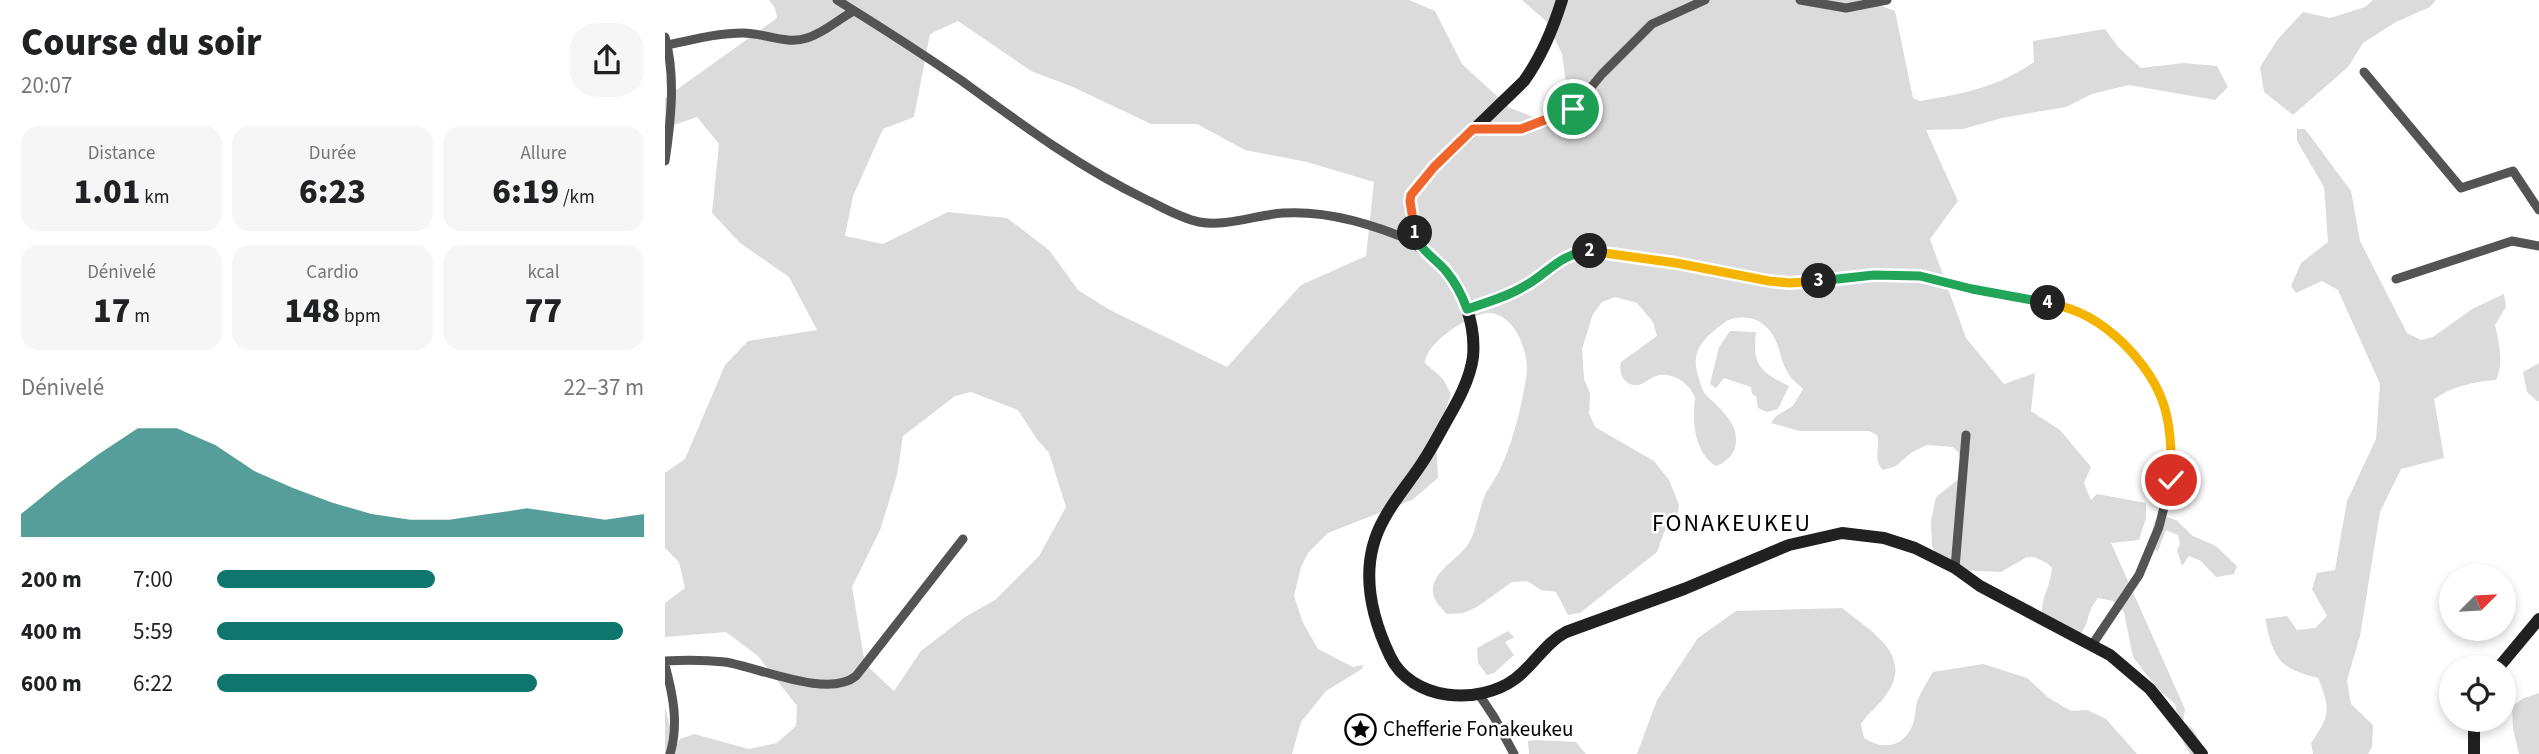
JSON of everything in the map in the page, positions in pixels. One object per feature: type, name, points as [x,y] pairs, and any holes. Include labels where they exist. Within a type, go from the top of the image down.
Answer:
[{"type":"street","points":[[837,0],[960,80],[1045,142],[1117,186],[1171,212],[1200,222],[1215,223],[1283,213],[1322,214],[1344,218],[1417,243],[1447,272],[1467,309],[1474,344],[1470,373],[1442,430],[1375,535],[1371,556],[1369,585],[1376,621],[1398,670],[1413,683],[1439,694],[1478,693],[1516,678],[1554,640],[1566,632],[1684,589],[1763,555],[1816,537],[1842,533],[1884,538],[1915,548],[2123,664],[2150,689],[2202,754]]},
{"type":"street","points":[[1417,243],[1411,195],[1434,167],[1509,97],[1536,65],[1553,29],[1562,0]]},
{"type":"street","points":[[1473,129],[1521,129],[1573,109],[1602,74],[1652,24],[1705,0]]},
{"type":"street","points":[[1800,0],[1846,8],[1887,0]]},
{"type":"street","points":[[665,160],[671,83],[666,41],[737,34],[790,41],[827,30],[854,11]]},
{"type":"street","points":[[2364,72],[2461,188],[2513,172],[2539,210]]},
{"type":"street","points":[[2396,279],[2512,241],[2539,246]]},
{"type":"street","points":[[1467,309],[1527,286],[1559,260],[1572,254],[1601,251],[1790,283],[1874,275],[1920,276],[2083,313],[2109,330],[2148,370],[2165,408],[2172,449],[2171,480],[2159,527],[2139,575],[2092,645]]},
{"type":"street","points":[[1955,568],[1966,435]]},
{"type":"street","points":[[670,754],[674,740],[675,713],[665,663],[722,662],[793,680],[846,683],[856,676],[963,539]]},
{"type":"street","points":[[2509,655],[2539,619]]},
{"type":"street","points":[[1478,693],[1514,754]]},
{"type":"street","points":[[2474,732],[2474,754]]},
{"type":"shaded area","points":[[769,0],[1409,0],[1435,11],[1462,64],[1510,108],[1547,122],[1567,89],[1562,54],[1546,21],[1522,0],[1866,0],[1895,11],[1913,98],[1920,101],[1980,88],[2020,71],[2034,62],[2033,41],[2105,29],[2118,47],[2141,68],[2184,63],[2217,66],[2228,87],[2215,100],[2129,85],[2092,94],[2066,107],[2002,118],[1963,129],[1926,130],[1958,201],[1930,239],[1966,338],[2004,384],[2035,373],[2031,411],[2060,430],[2091,467],[2084,483],[2091,500],[2097,494],[2146,503],[2146,518],[2139,540],[2111,543],[2185,709],[2183,722],[2193,729],[2207,754],[2190,754],[2183,742],[2175,704],[2158,689],[2133,657],[2124,612],[2113,601],[2098,598],[2083,631],[2071,641],[2042,617],[2052,568],[2047,563],[2027,557],[2001,572],[1961,570],[1935,554],[1931,521],[1936,497],[1966,473],[1958,452],[1953,447],[1927,445],[1912,452],[1896,466],[1883,470],[1877,458],[1877,435],[1869,431],[1800,431],[1771,423],[1776,416],[1793,406],[1803,389],[1788,373],[1776,340],[1767,328],[1756,320],[1742,318],[1728,321],[1711,334],[1701,345],[1696,358],[1703,391],[1728,418],[1735,432],[1734,451],[1716,466],[1703,453],[1699,444],[1694,416],[1695,398],[1684,383],[1668,375],[1656,376],[1636,385],[1623,378],[1621,362],[1657,336],[1653,322],[1637,303],[1615,297],[1602,302],[1593,314],[1582,349],[1584,379],[1590,393],[1589,413],[1595,427],[1654,461],[1669,480],[1679,505],[1678,512],[1664,532],[1657,552],[1580,613],[1568,615],[1556,592],[1541,590],[1527,581],[1512,582],[1477,607],[1463,613],[1447,614],[1433,595],[1435,580],[1470,541],[1485,495],[1499,471],[1512,439],[1527,372],[1521,342],[1505,319],[1488,313],[1460,324],[1432,347],[1425,363],[1443,379],[1451,394],[1436,439],[1438,478],[1412,500],[1328,533],[1308,553],[1301,567],[1294,596],[1303,623],[1318,649],[1353,667],[1363,665],[1362,669],[1326,691],[1301,722],[1292,754],[665,754],[665,706],[670,728],[668,743],[672,753],[680,739],[694,734],[749,749],[777,743],[796,726],[797,706],[758,656],[726,632],[665,637],[665,603],[685,588],[679,562],[665,548],[665,473],[685,459],[725,365],[748,341],[817,330],[789,277],[740,243],[712,213],[719,144],[697,117],[665,128],[665,98],[777,18],[775,8]],"holes":[[[958,21],[1031,71],[1073,87],[1151,124],[1197,124],[1245,150],[1307,162],[1374,182],[1366,256],[1301,285],[1227,367],[1110,310],[1078,290],[1049,250],[1007,218],[948,212],[883,244],[845,236],[853,196],[883,129],[914,117],[930,34]],[[971,392],[1018,410],[1049,453],[1066,507],[1039,556],[995,600],[965,617],[921,651],[894,691],[865,664],[852,587],[880,530],[897,475],[903,436],[955,396]]]},
{"type":"shaded area","points":[[2373,0],[2436,0],[2430,7],[2396,22],[2363,43],[2348,67],[2293,115],[2264,92],[2260,67],[2278,39],[2303,12],[2330,18],[2365,7]]},
{"type":"shaded area","points":[[2297,129],[2305,129],[2351,191],[2360,241],[2407,333],[2421,340],[2433,337],[2472,309],[2504,294],[2506,307],[2495,325],[2500,360],[2496,380],[2463,385],[2434,399],[2444,458],[2401,469],[2380,512],[2360,636],[2347,680],[2351,704],[2373,725],[2372,747],[2368,754],[2313,754],[2311,743],[2327,712],[2322,689],[2318,678],[2294,670],[2280,660],[2271,644],[2265,619],[2287,616],[2297,630],[2315,628],[2327,616],[2312,589],[2317,573],[2335,570],[2347,501],[2376,439],[2380,384],[2338,290],[2322,281],[2296,293],[2291,286],[2301,263],[2328,242],[2324,187],[2297,141]]},
{"type":"shaded area","points":[[1730,331],[1756,332],[1755,352],[1760,366],[1789,386],[1778,409],[1767,412],[1758,408],[1751,387],[1724,378],[1716,388],[1710,384],[1719,347]]},
{"type":"shaded area","points":[[2539,363],[2537,401],[2527,392],[2523,372]]},
{"type":"shaded area","points":[[2166,517],[2176,520],[2193,536],[2216,546],[2237,566],[2234,574],[2216,577],[2201,561],[2189,556],[2182,566],[2177,550],[2180,544],[2178,535],[2166,530],[2158,551],[2154,550],[2153,525],[2156,519]]},
{"type":"shaded area","points":[[1842,608],[1877,636],[1887,646],[1893,658],[1895,670],[1892,684],[1861,724],[1864,738],[1871,742],[1886,745],[1904,738],[1913,724],[1919,697],[1933,672],[1983,664],[2027,678],[2049,698],[2071,711],[2087,710],[2106,719],[2137,754],[1637,754],[1657,700],[1698,638],[1736,611]]},
{"type":"shaded area","points":[[1508,631],[1514,637],[1505,642],[1514,655],[1494,673],[1487,675],[1478,663],[1477,648]]},
{"type":"shaded area","points":[[2539,693],[2539,754],[2519,754],[2514,732],[2516,732],[2516,703]]},
{"type":"shaded area","points":[[1528,741],[1576,742],[1586,754],[1529,754]]},
{"type":"place","name":"Chefferie Fonakeukeu","points":[[1360,729]]},
{"type":"district","name":"FONAKEUKEU","points":[[1732,523]]},
{"type":"route","points":[[1573,109],[1521,129],[1473,129],[1434,167],[1411,195],[1417,243],[1447,272],[1467,309],[1509,295],[1527,286],[1559,260],[1587,251],[1601,251],[1790,283],[1904,274],[2073,309],[2109,330],[2138,358],[2154,380],[2169,426],[2172,449],[2171,480]]}]
